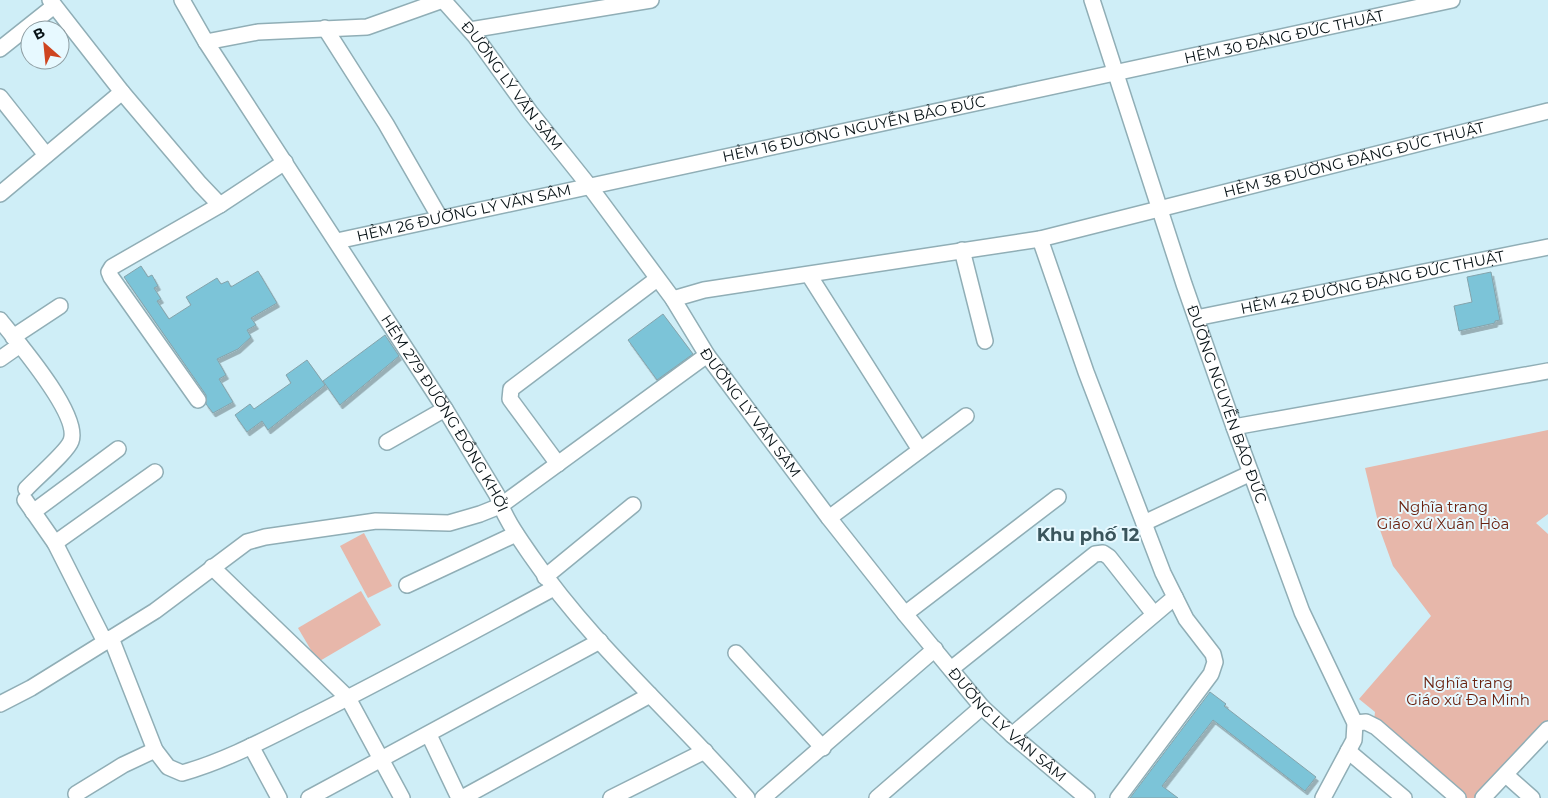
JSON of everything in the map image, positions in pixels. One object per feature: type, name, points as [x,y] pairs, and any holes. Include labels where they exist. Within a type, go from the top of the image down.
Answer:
[{"type":"street","name":"HẺM 279 ĐƯỜNG ĐỒNG KHỞI","points":[[182,0],[206,42],[446,409],[497,495],[500,506],[516,534],[550,583],[600,641],[747,798]]},
{"type":"street","points":[[206,42],[258,32],[367,27],[443,0]]},
{"type":"street","name":"ĐƯỜNG LÝ VĂN SÂM","points":[[443,0],[470,30],[530,112],[590,186],[673,299],[707,355],[829,518],[905,614],[982,707],[1012,735],[1087,798]]},
{"type":"street","points":[[470,30],[651,0]]},
{"type":"street","name":"ĐƯỜNG NGUYỄN BẢO ĐỨC","points":[[1092,0],[1160,210],[1234,427],[1302,612],[1355,723]]},
{"type":"street","name":"HẺM 30 ĐẶNG ĐỨC THUẬT","points":[[1117,75],[1452,0]]},
{"type":"street","points":[[0,49],[52,3],[122,92],[220,205]]},
{"type":"street","points":[[325,28],[386,124],[440,218]]},
{"type":"street","name":"HẺM 16 ĐƯỜNG NGUYỄN BẢO ĐỨC","points":[[590,186],[829,133],[1117,75]]},
{"type":"street","points":[[0,194],[122,92]]},
{"type":"street","points":[[0,97],[46,155]]},
{"type":"street","name":"HẺM 38 ĐƯỜNG ĐẶNG ĐỨC THUẬT","points":[[673,299],[704,290],[1040,239],[1548,112]]},
{"type":"street","points":[[198,400],[110,277],[109,272],[112,267],[220,205],[285,162]]},
{"type":"street","name":"HẺM 26 ĐƯỜNG LÝ VĂN SÂM","points":[[337,241],[590,186]]},
{"type":"street","points":[[1040,239],[1086,372],[1144,523],[1186,619],[1213,654],[1211,674],[1118,798]]},
{"type":"street","name":"HẺM 42 ĐƯỜNG ĐẶNG ĐỨC THUẬT","points":[[1196,318],[1548,247]]},
{"type":"street","points":[[962,250],[985,341]]},
{"type":"street","points":[[809,275],[920,450]]},
{"type":"street","points":[[558,464],[510,399],[511,389],[657,279]]},
{"type":"street","points":[[0,359],[17,341],[60,306]]},
{"type":"street","points":[[0,320],[50,384],[72,432],[70,444],[28,500]]},
{"type":"street","points":[[0,704],[31,688],[155,611],[247,542],[265,537],[376,521],[449,523],[500,506],[707,355]]},
{"type":"street","points":[[1234,427],[1548,371]]},
{"type":"street","points":[[387,442],[446,409]]},
{"type":"street","points":[[829,518],[966,416]]},
{"type":"street","points":[[28,500],[118,449]]},
{"type":"street","points":[[55,543],[154,472]]},
{"type":"street","points":[[1144,523],[1251,473]]},
{"type":"street","points":[[905,614],[1058,497]]},
{"type":"street","points":[[28,500],[55,543],[108,640],[155,750],[168,766],[182,773],[203,768],[348,698],[550,583],[633,505]]},
{"type":"street","points":[[407,585],[516,534]]},
{"type":"street","points":[[951,669],[1096,554],[1103,553],[1109,557],[1154,614]]},
{"type":"street","points":[[212,567],[348,698],[402,798]]},
{"type":"street","points":[[1012,735],[1175,597]]},
{"type":"street","points":[[310,798],[600,641]]},
{"type":"street","points":[[763,798],[823,748],[934,649]]},
{"type":"street","points":[[736,653],[823,748]]},
{"type":"street","points":[[429,735],[460,798],[650,695]]},
{"type":"street","points":[[877,798],[982,707]]},
{"type":"street","points":[[1323,798],[1356,734],[1355,723],[1366,722],[1376,727],[1458,798]]},
{"type":"street","points":[[1483,798],[1548,729]]},
{"type":"street","points":[[251,746],[279,798]]},
{"type":"street","points":[[76,794],[123,765],[155,750]]},
{"type":"street","points":[[611,798],[705,751]]},
{"type":"street","points":[[1348,751],[1404,798]]},
{"type":"street","points":[[1506,775],[1532,798]]},
{"type":"green space","points":[[1548,430],[1548,514],[1536,523],[1548,534],[1548,720],[1477,798],[1463,798],[1374,721],[1375,712],[1359,699],[1431,616],[1393,566],[1380,530],[1365,468]]},
{"type":"green space","points":[[364,533],[392,586],[368,598],[340,546]]},
{"type":"green space","points":[[361,591],[381,625],[318,662],[298,628]]},
{"type":"building","points":[[141,266],[148,277],[152,275],[158,286],[154,288],[161,299],[157,301],[169,319],[191,305],[186,297],[217,278],[221,284],[228,281],[231,287],[258,271],[277,303],[251,318],[256,325],[247,330],[251,337],[238,349],[217,359],[226,375],[219,379],[233,402],[213,413],[206,404],[206,395],[124,277]]},
{"type":"building","points":[[1491,272],[1500,320],[1495,321],[1495,323],[1459,331],[1454,306],[1472,302],[1467,277]]},
{"type":"building","points":[[663,314],[693,354],[657,380],[628,340]]},
{"type":"building","points":[[385,335],[399,356],[340,405],[323,381]]},
{"type":"building","points":[[307,360],[325,385],[268,430],[262,421],[247,432],[235,415],[250,404],[254,409],[291,383],[286,375]]},
{"type":"building","points":[[1210,692],[1226,704],[1224,706],[1316,777],[1305,791],[1213,720],[1162,786],[1178,798],[1130,798]]},
{"type":"district","name":"Khu phố 12","points":[[1088,535]]},
{"type":"park label","name":"Nghĩa trang Giáo xứ Xuân Hòa","points":[[1443,516]]},
{"type":"park label","name":"Nghĩa trang Giáo xứ Đa Minh","points":[[1468,692]]}]
